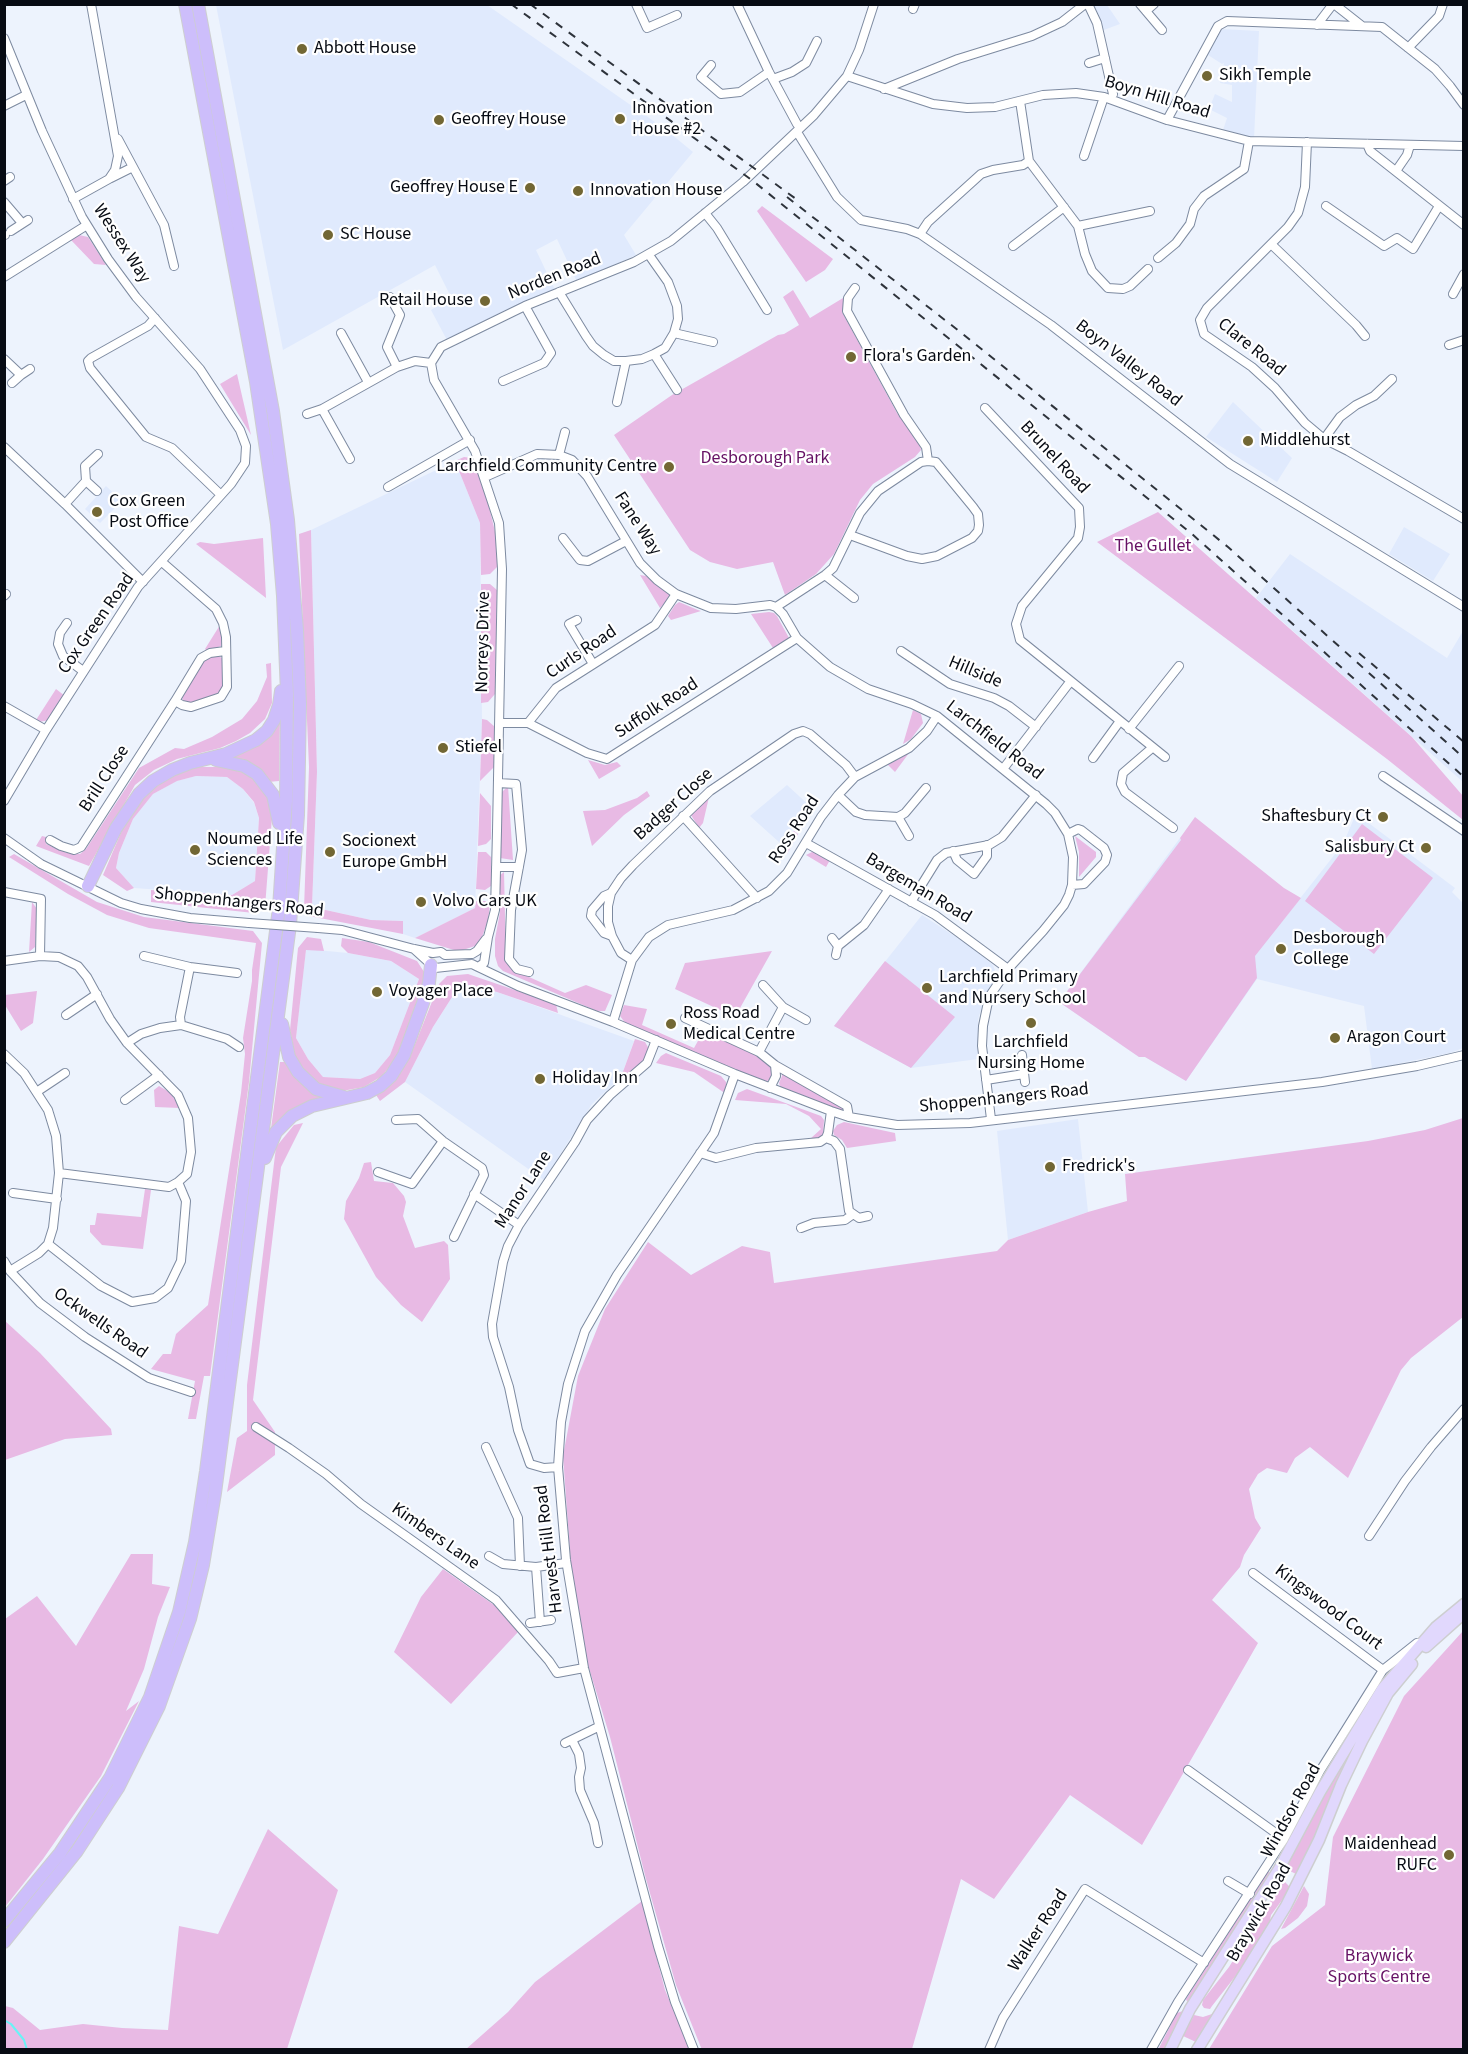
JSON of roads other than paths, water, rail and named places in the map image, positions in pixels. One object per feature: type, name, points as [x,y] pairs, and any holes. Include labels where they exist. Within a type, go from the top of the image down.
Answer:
[{"type":"highway","points":[[4,1921],[60,1853],[110,1778],[150,1697],[179,1612],[194,1551],[206,1471],[272,967],[282,872],[287,753],[285,624],[277,524],[262,418],[185,4]]},
{"type":"highway","points":[[4,1942],[66,1866],[109,1804],[148,1731],[179,1654],[194,1601],[210,1529],[256,1191],[292,897],[299,778],[299,667],[292,557],[273,411],[198,4]]},
{"type":"highway","points":[[88,886],[121,818],[139,794],[153,781],[190,763],[226,754],[249,744],[267,731],[274,720],[281,693],[285,624]]},
{"type":"highway","points":[[209,759],[244,766],[257,774],[269,788],[278,814],[282,872]]},
{"type":"highway","points":[[256,1191],[272,1139],[286,1120],[305,1108],[374,1090],[386,1082],[396,1070],[407,1048],[435,963]]},
{"type":"highway","points":[[281,998],[286,1047],[298,1072],[316,1089],[329,1094],[350,1097]]},
{"type":"main road","name":"Windsor Road","points":[[1170,2049],[1190,2009],[1279,1869],[1332,1772],[1382,1689],[1436,1627],[1464,1604]]},
{"type":"main road","name":"Braywick Road","points":[[1197,2049],[1296,1889],[1345,1776],[1388,1693],[1426,1647],[1464,1614]]},
{"type":"street","points":[[91,4],[118,156],[116,170],[109,179]]},
{"type":"street","points":[[636,4],[644,30],[677,15]]},
{"type":"street","name":"Boyn Valley Road","points":[[737,4],[797,128],[837,197],[861,220],[907,229],[920,234],[1051,325],[1230,465],[1464,607]]},
{"type":"street","name":"Norden Road","points":[[431,363],[441,347],[525,306],[593,280],[649,255],[671,241],[742,182],[797,128],[814,115],[847,76],[859,50],[874,4]]},
{"type":"street","points":[[884,89],[958,59],[1032,36],[1062,22],[1087,4],[1097,23],[1105,58],[1109,95],[1084,156]]},
{"type":"street","points":[[1317,25],[1333,4],[1363,27]]},
{"type":"street","points":[[1408,48],[1439,16],[1443,4]]},
{"type":"street","points":[[1147,7],[1162,30]]},
{"type":"street","points":[[1167,120],[1218,26],[1227,21],[1382,27],[1435,69],[1464,105]]},
{"type":"street","name":"Wessex Way","points":[[4,38],[26,95],[87,225],[129,288],[200,369],[240,430],[246,446]]},
{"type":"street","points":[[711,65],[701,77],[721,94],[740,92],[771,76],[792,72],[806,63],[817,41]]},
{"type":"street","points":[[1089,63],[1105,58]]},
{"type":"street","name":"Boyn Hill Road","points":[[847,76],[933,104],[967,108],[995,107],[1043,95],[1076,93],[1109,95],[1167,120],[1249,141],[1464,146]]},
{"type":"street","points":[[4,106],[26,95]]},
{"type":"street","points":[[1020,100],[1029,161],[1078,226],[1092,271],[1108,288],[1123,289],[1130,286],[1148,269]]},
{"type":"street","points":[[115,133],[164,225],[174,266]]},
{"type":"street","points":[[1158,258],[1176,243],[1190,225],[1194,209],[1204,196],[1244,169],[1249,141]]},
{"type":"street","name":"Clare Road","points":[[1307,142],[1305,188],[1298,213],[1288,228],[1208,308],[1200,320],[1204,334],[1252,367],[1275,388],[1305,423],[1324,439],[1464,519]]},
{"type":"street","points":[[1367,144],[1371,151],[1464,225]]},
{"type":"street","points":[[1396,171],[1410,146]]},
{"type":"street","points":[[920,234],[927,222],[981,174],[1023,165],[1029,161]]},
{"type":"street","points":[[73,199],[133,167]]},
{"type":"street","points":[[4,202],[25,222],[7,234]]},
{"type":"street","points":[[1326,206],[1384,246],[1397,238],[1413,249],[1439,206]]},
{"type":"street","points":[[1013,246],[1064,207]]},
{"type":"street","points":[[1078,226],[1150,211]]},
{"type":"street","points":[[705,213],[717,228],[767,310]]},
{"type":"street","points":[[4,277],[87,225]]},
{"type":"street","points":[[1271,244],[1365,336]]},
{"type":"street","points":[[559,292],[593,346],[614,361],[642,359],[665,348],[674,333],[678,319],[677,306],[668,282],[649,255]]},
{"type":"street","points":[[1453,294],[1464,274]]},
{"type":"street","points":[[855,288],[849,298],[847,310],[904,416],[926,447],[928,461]]},
{"type":"street","points":[[390,297],[400,315],[387,347],[397,367]]},
{"type":"street","points":[[503,381],[544,363],[551,352],[525,306]]},
{"type":"street","points":[[155,318],[148,326],[91,358],[88,361],[90,368],[146,437],[172,448],[221,495]]},
{"type":"street","points":[[341,333],[368,382]]},
{"type":"street","points":[[674,333],[713,342]]},
{"type":"street","points":[[1449,345],[1464,340]]},
{"type":"street","points":[[654,354],[677,390]]},
{"type":"street","points":[[4,359],[21,375]]},
{"type":"street","points":[[307,414],[321,409],[397,367],[415,361],[431,363]]},
{"type":"street","points":[[617,402],[626,361]]},
{"type":"street","name":"Norreys Drive","points":[[431,363],[434,381],[470,440],[485,477],[499,523],[502,569],[495,910],[488,937],[478,959]]},
{"type":"street","points":[[12,382],[30,369]]},
{"type":"street","points":[[1324,439],[1340,417],[1356,405],[1374,396],[1392,379]]},
{"type":"street","name":"Brunel Road","points":[[985,408],[1079,508],[1078,538],[1022,606],[1016,624],[1020,640],[1165,757]]},
{"type":"street","points":[[321,409],[350,459]]},
{"type":"street","points":[[485,477],[537,454],[559,455],[564,432]]},
{"type":"street","points":[[388,487],[470,440]]},
{"type":"street","name":"Cox Green Road","points":[[4,801],[83,671],[143,582],[221,495],[245,463],[246,446]]},
{"type":"street","points":[[4,447],[143,582]]},
{"type":"street","points":[[97,491],[86,481],[85,466],[98,454]]},
{"type":"street","name":"Fane Way","points":[[559,455],[572,460],[587,476],[640,563],[676,594],[711,608],[736,609],[770,605],[776,607]]},
{"type":"street","points":[[776,607],[833,568],[860,513],[878,491],[921,462],[936,462],[978,514],[978,531],[972,538],[937,556],[922,559],[907,556],[850,535]]},
{"type":"street","points":[[65,504],[86,481]]},
{"type":"street","points":[[563,538],[580,560],[588,561],[626,541]]},
{"type":"street","points":[[162,562],[216,609],[223,623],[226,637],[227,687],[221,697],[191,708],[175,700]]},
{"type":"street","points":[[825,575],[854,598]]},
{"type":"street","name":"Curls Road","points":[[528,723],[556,688],[655,625],[676,594]]},
{"type":"street","name":"Larchfield Road","points":[[776,607],[783,614],[797,638],[830,667],[868,689],[912,704],[937,716],[1036,795],[1055,813],[1068,834],[1073,857],[1072,885],[1064,905],[1008,969],[989,997],[983,1026],[982,1046],[991,1119]]},
{"type":"street","points":[[67,622],[60,633],[58,644],[63,656],[83,671]]},
{"type":"street","points":[[569,624],[593,664]]},
{"type":"street","name":"Suffolk Road","points":[[528,723],[588,753],[608,759],[797,638]]},
{"type":"street","name":"Brill Close","points":[[50,840],[74,850],[81,847],[201,658],[210,653],[225,651]]},
{"type":"street","name":"Hillside","points":[[901,651],[950,684],[994,698],[1036,726]]},
{"type":"street","points":[[1129,729],[1179,666]]},
{"type":"street","points":[[1003,769],[1070,682]]},
{"type":"street","points":[[4,706],[46,730]]},
{"type":"street","name":"Ross Road","points":[[613,1022],[632,960],[642,944],[658,929],[733,910],[769,891],[787,873],[821,817],[855,777],[909,748],[927,731],[937,716]]},
{"type":"street","points":[[1093,758],[1120,722]]},
{"type":"street","points":[[500,723],[528,723]]},
{"type":"street","name":"Badger Close","points":[[612,936],[604,933],[591,916],[592,910],[604,896],[611,893],[621,878],[710,791],[799,731],[810,734],[846,765],[855,777]]},
{"type":"street","points":[[1152,748],[1123,773],[1121,784],[1125,792],[1173,828]]},
{"type":"street","points":[[1383,776],[1464,831]]},
{"type":"street","points":[[498,783],[516,784],[522,850],[511,910],[509,959],[517,969],[529,972]]},
{"type":"street","points":[[838,795],[856,812],[898,818],[922,799],[926,788]]},
{"type":"street","points":[[911,902],[937,860],[947,852],[987,845],[1002,837],[1036,795]]},
{"type":"street","points":[[683,816],[757,898]]},
{"type":"street","points":[[898,818],[909,836]]},
{"type":"street","points":[[1068,834],[1078,829],[1104,848],[1107,855],[1105,862],[1084,884],[1072,885]]},
{"type":"street","name":"Shoppenhangers Road","points":[[4,838],[41,864],[121,903],[141,909],[190,918],[342,930],[414,949],[435,963],[446,962],[445,955],[478,959],[499,978],[613,1022],[770,1088],[849,1117],[897,1125],[970,1123],[1322,1082],[1464,1056]]},
{"type":"street","name":"Bargeman Road","points":[[806,843],[935,915],[1008,969]]},
{"type":"street","points":[[953,851],[957,860],[974,874],[987,856],[987,845]]},
{"type":"street","points":[[496,867],[519,867]]},
{"type":"street","points":[[835,946],[864,925],[888,889]]},
{"type":"street","points":[[4,892],[41,900],[40,956]]},
{"type":"street","points":[[611,893],[608,922],[612,936],[621,952],[632,960]]},
{"type":"street","points":[[4,961],[40,956],[59,957],[78,966],[127,1043],[178,1095],[188,1118],[191,1152],[186,1174],[169,1187],[59,1173]]},
{"type":"street","points":[[144,956],[190,967],[237,974]]},
{"type":"street","points":[[435,963],[478,959]]},
{"type":"street","points":[[181,1025],[180,1017],[190,967]]},
{"type":"street","points":[[763,985],[783,1007],[806,1020]]},
{"type":"street","points":[[66,1015],[97,994]]},
{"type":"street","points":[[759,1052],[783,1007]]},
{"type":"street","points":[[686,1018],[759,1052],[775,1065],[847,1106],[849,1117]]},
{"type":"street","points":[[127,1043],[141,1034],[181,1025],[227,1039],[239,1047]]},
{"type":"street","name":"Manor Lane","points":[[558,1467],[544,1468],[530,1464],[518,1430],[509,1387],[493,1337],[492,1324],[503,1262],[519,1225],[593,1111],[647,1063],[656,1040]]},
{"type":"street","points":[[986,1080],[1025,1078],[1022,1055]]},
{"type":"street","points":[[6,1058],[24,1072],[48,1110],[56,1137],[59,1173],[53,1228],[48,1244],[39,1253],[10,1271]]},
{"type":"street","points":[[770,1088],[776,1076],[775,1065]]},
{"type":"street","points":[[38,1091],[65,1073]]},
{"type":"street","name":"Harvest Hill Road","points":[[694,2049],[675,2002],[657,1946],[584,1668],[566,1563],[558,1467],[561,1422],[568,1384],[585,1332],[616,1275],[714,1133],[735,1074]]},
{"type":"street","points":[[125,1100],[159,1075]]},
{"type":"street","points":[[700,1153],[716,1158],[756,1148],[820,1142],[826,1138],[831,1111]]},
{"type":"street","points":[[396,1120],[418,1119],[442,1141],[482,1168],[484,1175],[454,1237]]},
{"type":"street","points":[[826,1138],[834,1141],[840,1149],[849,1211],[859,1218],[868,1216]]},
{"type":"street","points":[[378,1172],[412,1184],[442,1141]]},
{"type":"street","points":[[48,1244],[101,1286],[132,1302],[155,1298],[168,1288],[181,1261],[186,1201],[178,1182]]},
{"type":"street","points":[[13,1193],[57,1199]]},
{"type":"street","points":[[474,1194],[519,1225]]},
{"type":"street","points":[[801,1228],[814,1223],[845,1220],[852,1215]]},
{"type":"street","name":"Ockwells Road","points":[[4,1262],[40,1303],[86,1337],[149,1378],[191,1392]]},
{"type":"street","points":[[1369,1536],[1405,1481],[1464,1409]]},
{"type":"street","name":"Kimbers Lane","points":[[256,1427],[310,1462],[371,1511],[496,1600],[557,1673],[584,1668]]},
{"type":"street","points":[[486,1448],[518,1518],[520,1566]]},
{"type":"street","points":[[489,1556],[503,1564],[520,1566],[566,1563]]},
{"type":"street","points":[[536,1566],[540,1622]]},
{"type":"street","name":"Kingswood Court","points":[[1253,1573],[1383,1670]]},
{"type":"street","points":[[530,1623],[551,1620]]},
{"type":"street","name":"Braywick Road","points":[[1151,2049],[1178,2002],[1284,1839],[1320,1771],[1383,1670],[1436,1627]]},
{"type":"street","points":[[598,1727],[568,1741],[579,1754],[580,1791],[594,1823],[598,1843]]},
{"type":"street","points":[[1188,1769],[1284,1839]]},
{"type":"street","points":[[1228,1881],[1250,1894]]},
{"type":"street","name":"Walker Road","points":[[989,2049],[1003,2018],[1085,1889],[1204,1963]]},
{"type":"waterway","points":[[4,2020],[11,2024],[24,2040],[27,2050]]},
{"type":"railway","points":[[511,4],[753,181],[1192,534],[1464,777]]},
{"type":"railway","points":[[530,4],[796,199]]},
{"type":"railway","points":[[787,197],[959,331],[1228,547],[1464,758]]},
{"type":"railway","points":[[1359,653],[1464,742]]},
{"type":"place","name":"Abbott House","points":[[302,49]]},
{"type":"place","name":"Sikh Temple","points":[[1207,76]]},
{"type":"place","name":"Innovation House #2","points":[[620,119]]},
{"type":"place","name":"Geoffrey House","points":[[439,120]]},
{"type":"place","name":"Geoffrey House E","points":[[530,188]]},
{"type":"place","name":"Innovation House","points":[[578,191]]},
{"type":"place","name":"SC House","points":[[328,235]]},
{"type":"place","name":"Retail House","points":[[485,301]]},
{"type":"place","name":"Flora's Garden","points":[[851,357]]},
{"type":"place","name":"Middlehurst","points":[[1248,441]]},
{"type":"place","name":"Larchfield Community Centre","points":[[669,467]]},
{"type":"place","name":"Cox Green Post Office","points":[[97,512]]},
{"type":"place","name":"Stiefel","points":[[443,748]]},
{"type":"place","name":"Shaftesbury Ct","points":[[1383,817]]},
{"type":"place","name":"Salisbury Ct","points":[[1426,848]]},
{"type":"place","name":"Noumed Life Sciences","points":[[195,850]]},
{"type":"place","name":"Socionext Europe GmbH","points":[[330,852]]},
{"type":"place","name":"Volvo Cars UK","points":[[421,902]]},
{"type":"place","name":"Desborough College","points":[[1281,949]]},
{"type":"place","name":"Larchfield Primary and Nursery School","points":[[927,988]]},
{"type":"place","name":"Voyager Place","points":[[377,992]]},
{"type":"place","name":"Larchfield Nursing Home","points":[[1031,1023]]},
{"type":"place","name":"Ross Road Medical Centre","points":[[671,1024]]},
{"type":"place","name":"Aragon Court","points":[[1335,1038]]},
{"type":"place","name":"Holiday Inn","points":[[540,1079]]},
{"type":"place","name":"Fredrick's","points":[[1050,1167]]},
{"type":"place","name":"Maidenhead RUFC","points":[[1449,1855]]},
{"type":"park label","name":"Desborough Park","points":[[765,459]]},
{"type":"park label","name":"The Gullet","points":[[1153,547]]},
{"type":"park label","name":"Braywick Sports Centre","points":[[1379,1967]]}]
